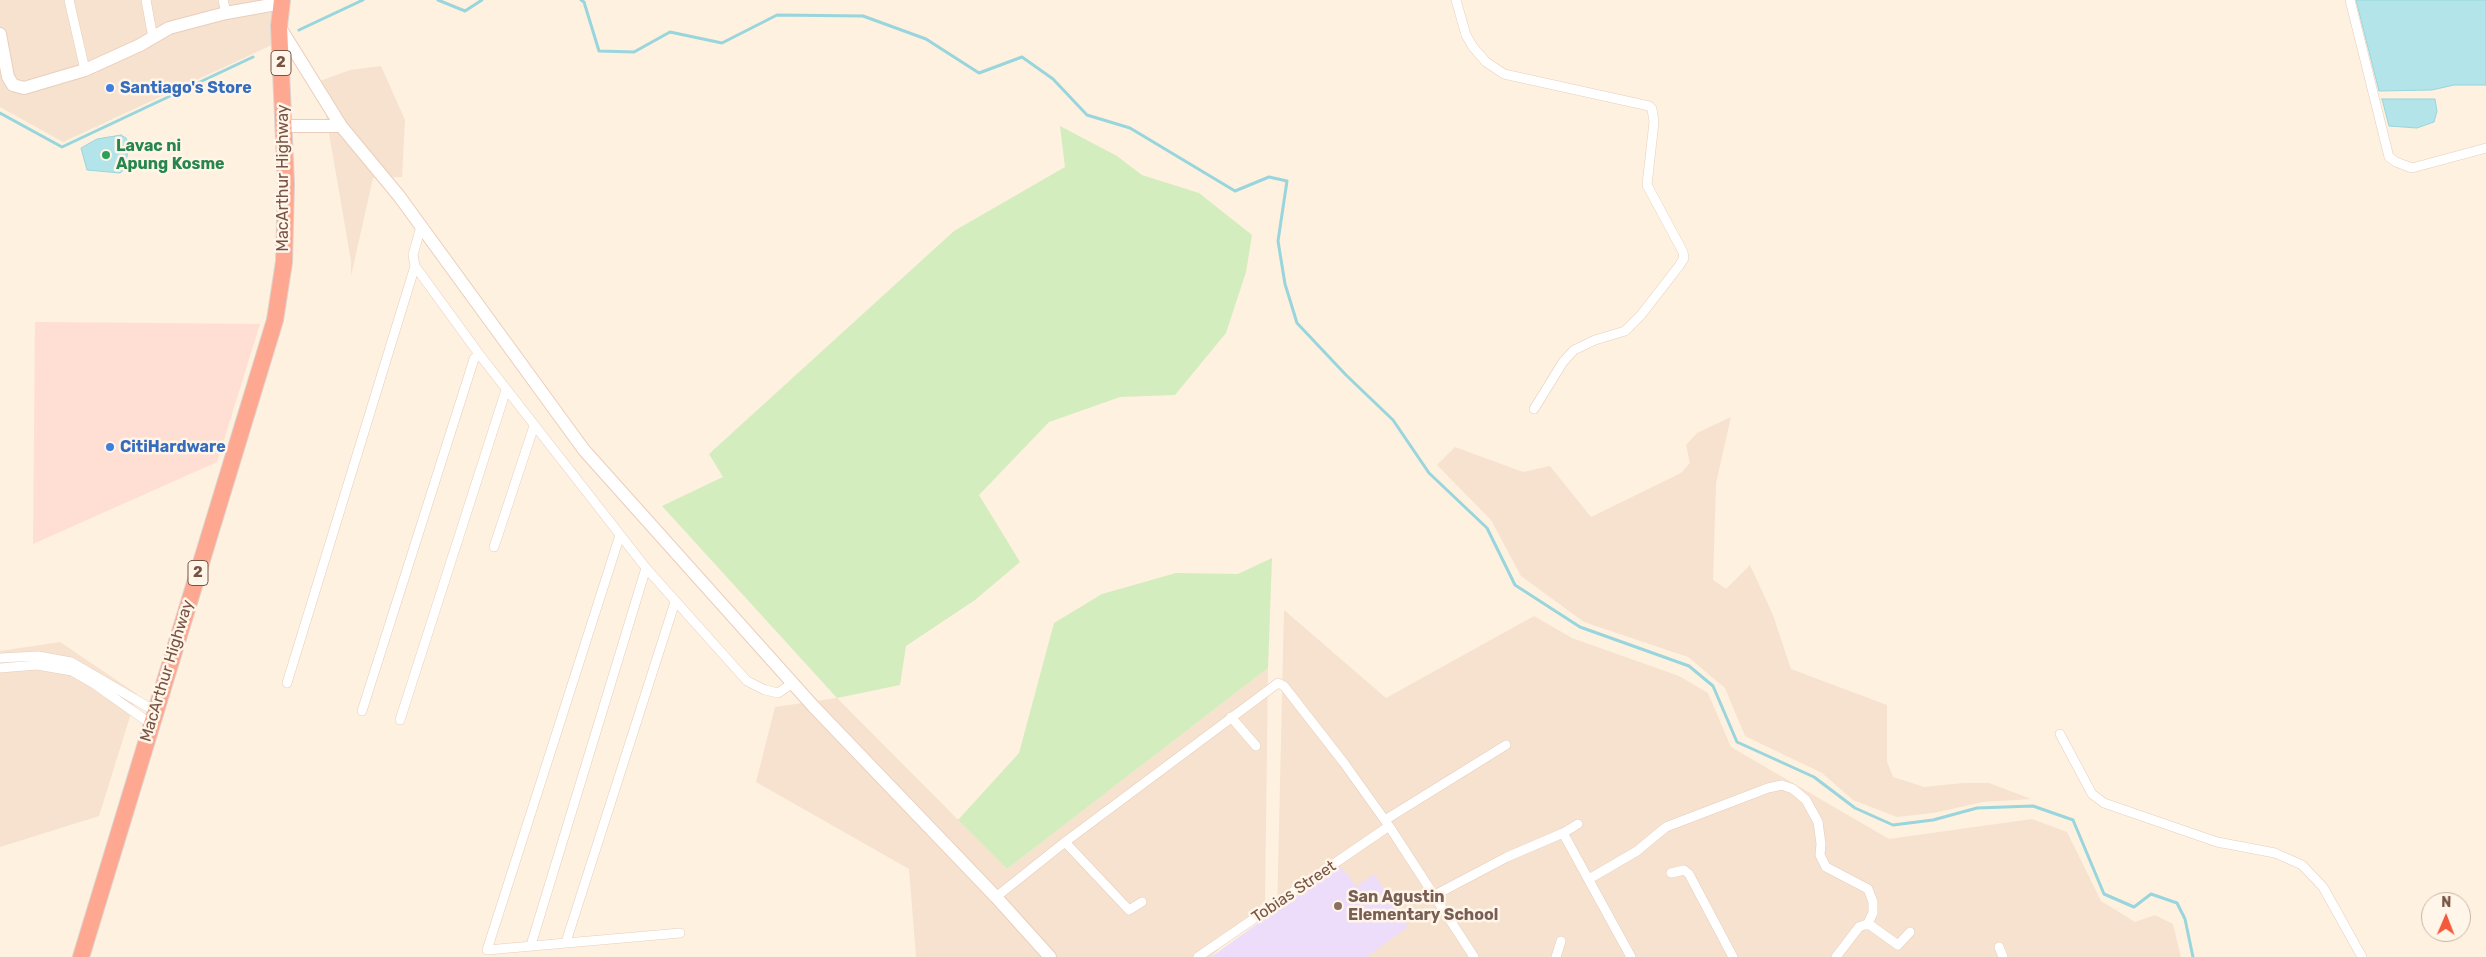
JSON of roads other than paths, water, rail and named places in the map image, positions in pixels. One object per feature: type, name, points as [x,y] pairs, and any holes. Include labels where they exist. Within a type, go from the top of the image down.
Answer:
[{"type":"highway","name":"MacArthur Highway","points":[[81,957],[275,320],[284,262],[286,184],[279,26],[282,2]]},
{"type":"street","points":[[69,0],[85,70]]},
{"type":"street","points":[[146,0],[153,38]]},
{"type":"street","points":[[223,0],[226,13]]},
{"type":"street","points":[[1456,0],[1466,35],[1473,47],[1486,62],[1504,74],[1650,106],[1654,122],[1648,185],[1683,252],[1684,258],[1679,266],[1641,316],[1625,331],[1594,340],[1574,350],[1563,362],[1534,409]]},
{"type":"street","points":[[2350,0],[2389,157],[2412,168],[2486,148]]},
{"type":"street","points":[[0,34],[8,77],[13,86],[24,88],[85,70],[153,38],[169,28],[226,13],[282,2]]},
{"type":"street","points":[[279,26],[341,126],[421,226],[584,450],[793,683],[996,897],[1050,957]]},
{"type":"street","points":[[284,126],[341,126]]},
{"type":"street","points":[[421,226],[413,255],[415,266],[506,390],[646,568],[747,681],[765,690],[778,693],[793,683]]},
{"type":"street","points":[[287,683],[415,266]]},
{"type":"street","points":[[362,711],[474,359],[479,354]]},
{"type":"street","points":[[400,720],[506,390]]},
{"type":"street","points":[[494,546],[534,426]]},
{"type":"street","points":[[620,536],[487,950],[680,933]]},
{"type":"street","points":[[531,945],[646,568]]},
{"type":"street","points":[[566,942],[676,602]]},
{"type":"street","points":[[0,658],[54,657],[71,662],[153,717]]},
{"type":"street","points":[[0,668],[23,665],[55,667],[95,679]]},
{"type":"street","points":[[996,897],[1065,842],[1272,685],[1278,683],[1284,686],[1344,763],[1387,823],[1474,957]]},
{"type":"street","points":[[1231,717],[1256,746]]},
{"type":"street","points":[[2060,734],[2092,794],[2104,803],[2217,842],[2275,853],[2302,864],[2323,887],[2362,957]]},
{"type":"street","name":"Tobias Street","points":[[1198,957],[1387,823],[1506,745]]},
{"type":"street","points":[[1589,879],[1629,856],[1666,827],[1768,788],[1782,785],[1793,789],[1806,800],[1813,812],[1820,833],[1820,855],[1826,867],[1868,889],[1873,902],[1873,913],[1867,925]]},
{"type":"street","points":[[1435,895],[1507,857],[1563,833],[1578,824]]},
{"type":"street","points":[[1563,833],[1631,957]]},
{"type":"street","points":[[1065,842],[1129,910],[1142,902]]},
{"type":"street","points":[[1671,874],[1684,870],[1689,874],[1733,957]]},
{"type":"street","points":[[1836,957],[1859,927],[1867,925],[1898,946],[1910,932]]},
{"type":"street","points":[[1556,957],[1561,941]]},
{"type":"street","points":[[1999,947],[2003,957]]},
{"type":"water","points":[[2356,0],[2486,0],[2486,85],[2454,85],[2432,90],[2379,91]]},
{"type":"water","points":[[2382,99],[2435,99],[2437,111],[2434,122],[2417,128],[2389,126]]},
{"type":"water","name":"Lavac ni Apung Kosme","points":[[121,135],[126,138],[129,144],[125,169],[120,173],[87,170],[81,148],[97,139]]},
{"type":"waterway","points":[[299,30],[363,0]]},
{"type":"waterway","points":[[438,0],[465,11],[482,0]]},
{"type":"waterway","points":[[581,0],[584,2],[599,51],[634,52],[670,32],[722,43],[777,15],[863,16],[926,39],[979,73],[1022,57],[1053,79],[1087,115],[1130,128],[1235,191],[1269,177],[1287,181],[1278,241],[1285,284],[1297,323],[1346,375],[1393,420],[1429,473],[1487,528],[1515,585],[1580,627],[1689,666],[1713,686],[1737,742],[1814,777],[1855,808],[1893,825],[1933,820],[1977,808],[2033,806],[2073,820],[2104,894],[2134,907],[2151,894],[2177,903],[2185,919],[2193,957]]},
{"type":"waterway","points":[[0,113],[62,147],[253,57]]},
{"type":"place","name":"Santiago's Store","points":[[110,88]]},
{"type":"place","name":"Lavac ni Apung Kosme","points":[[106,155]]},
{"type":"place","name":"CitiHardware","points":[[110,447]]},
{"type":"place","name":"San Agustin Elementary School","points":[[1338,906]]}]
